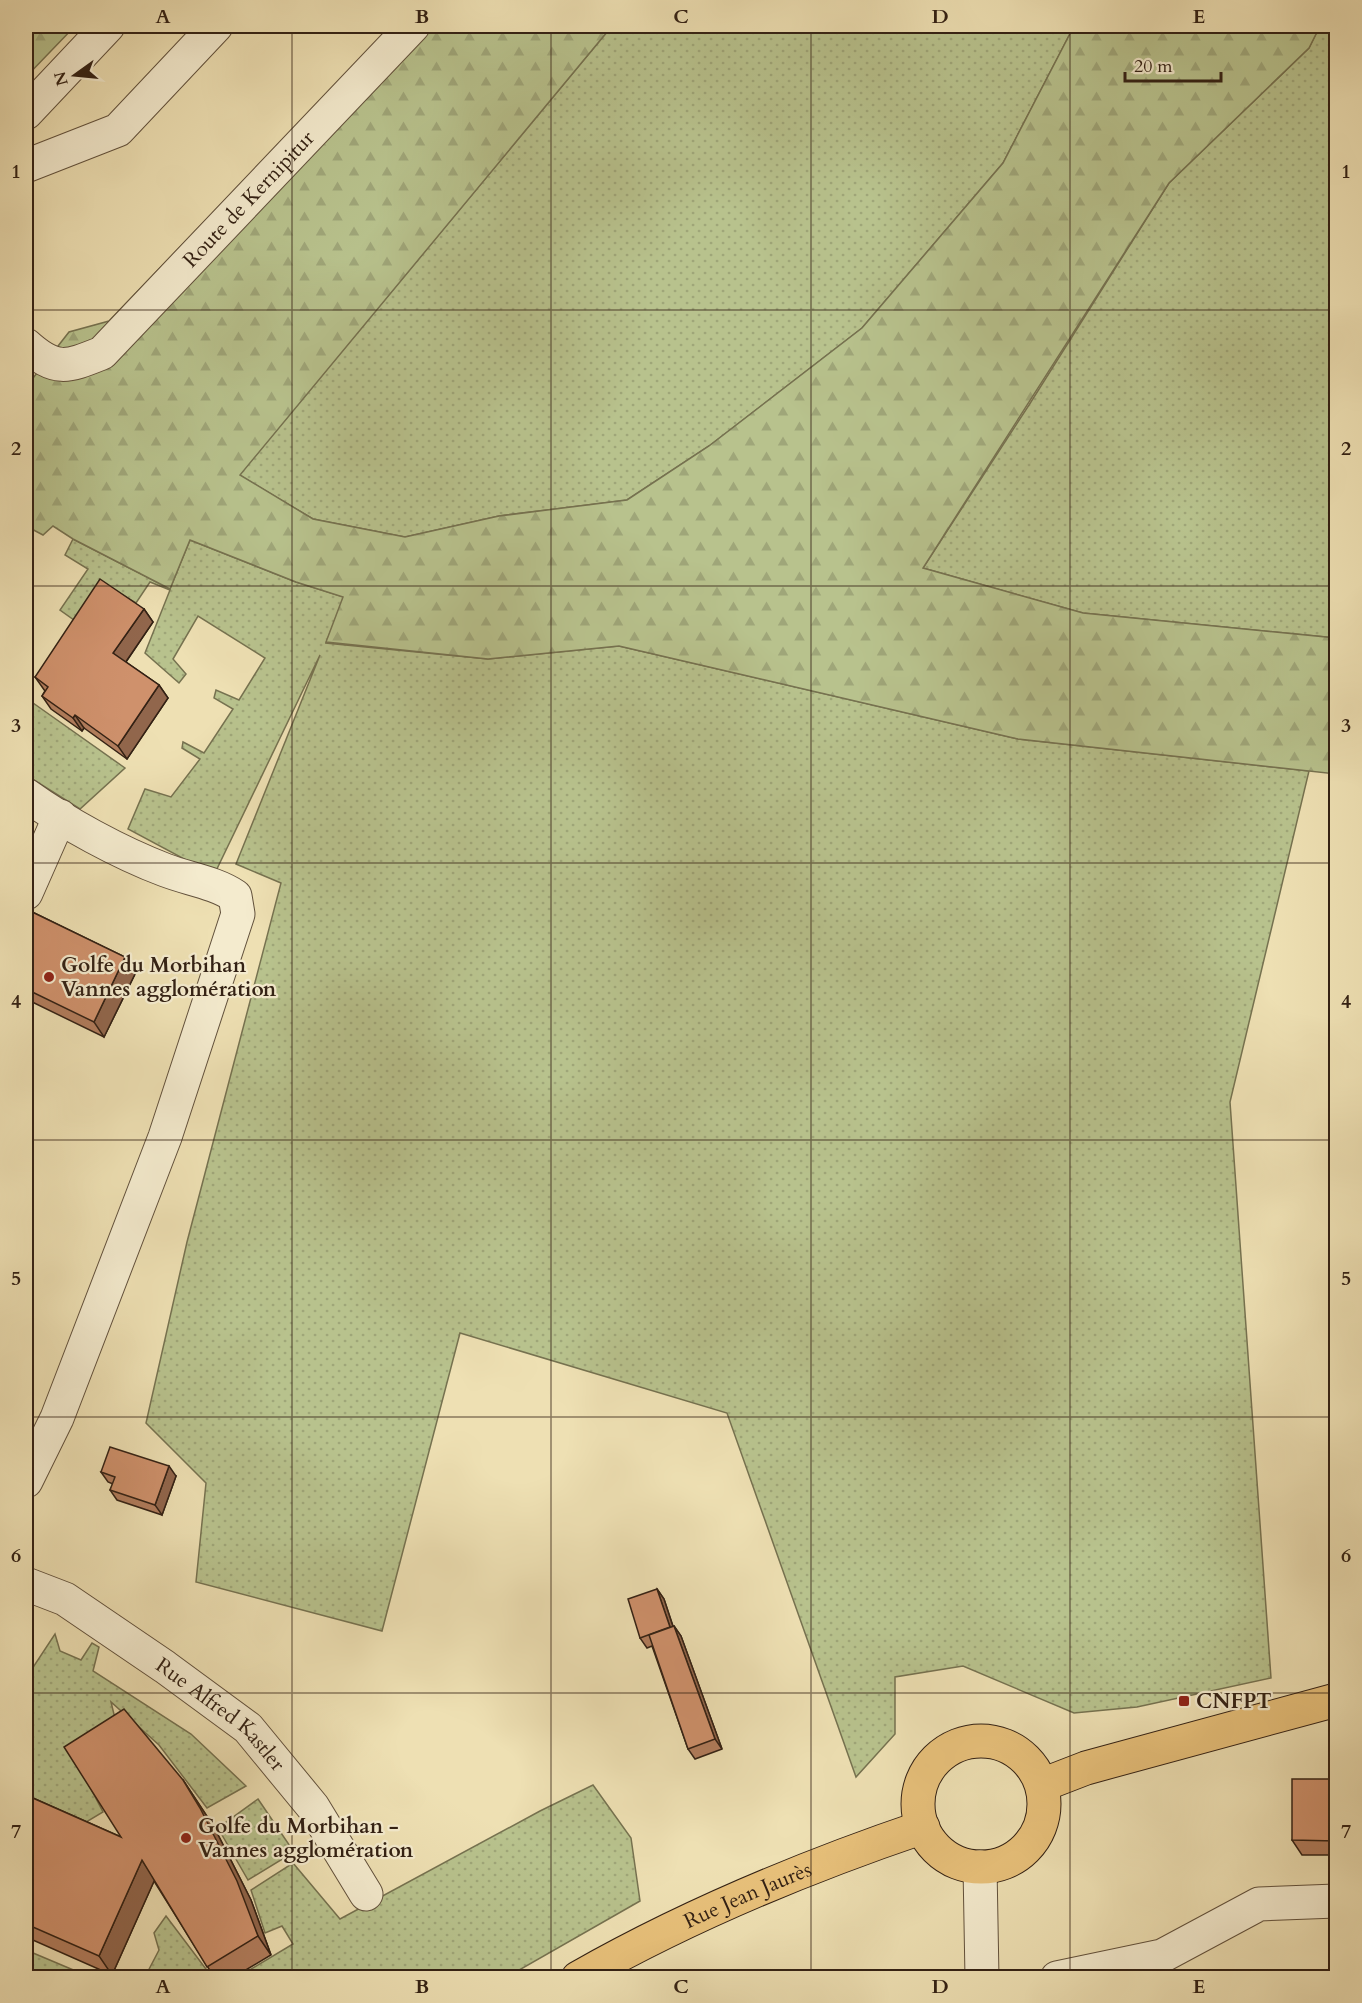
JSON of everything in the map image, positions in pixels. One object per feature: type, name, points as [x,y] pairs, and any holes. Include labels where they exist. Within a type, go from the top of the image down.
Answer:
[{"type":"main road","points":[[1042,1785],[1086,1768],[1336,1700]]},
{"type":"main road","points":[[980,1740],[1000,1743],[1018,1752],[1032,1767],[1042,1785],[1043,1815],[1032,1842],[1018,1855],[1000,1864],[980,1867],[962,1864],[945,1856],[932,1843],[923,1827],[918,1807],[920,1787],[928,1769],[943,1754],[960,1744],[980,1740]]},
{"type":"main road","name":"Rue Jean Jaurès","points":[[578,1977],[618,1955],[756,1892],[878,1842],[923,1827]]},
{"type":"street","points":[[26,113],[108,26]]},
{"type":"street","points":[[26,166],[118,130],[216,26]]},
{"type":"street","name":"Route de Kernipitur","points":[[26,345],[53,364],[77,363],[102,353],[413,26]]},
{"type":"street","points":[[26,795],[94,837],[164,870],[226,890],[235,896],[238,914],[161,1148],[57,1418],[26,1481]]},
{"type":"street","points":[[26,893],[60,816]]},
{"type":"street","name":"Rue Alfred Kastler","points":[[26,1584],[65,1599],[165,1667],[248,1728],[313,1807],[366,1894]]},
{"type":"street","points":[[980,1867],[982,1977]]},
{"type":"street","points":[[1057,1977],[1162,1956],[1259,1904],[1336,1901]]},
{"type":"green space","points":[[26,26],[75,26],[26,77]]},
{"type":"green space","points":[[392,26],[612,26],[240,475],[313,519],[405,537],[499,516],[627,500],[709,446],[862,328],[1003,163],[1074,26],[1320,26],[1309,48],[1169,183],[923,568],[1083,613],[1336,638],[1336,774],[1018,739],[619,646],[488,659],[326,642],[343,597],[296,582],[190,540],[170,589],[73,539],[53,526],[43,535],[26,526],[26,387],[69,332],[109,321]]},
{"type":"green space","points":[[612,26],[1074,26],[1003,163],[862,328],[709,446],[627,500],[499,516],[405,537],[313,519],[239,475]]},
{"type":"green space","points":[[1320,26],[1336,26],[1336,638],[1083,613],[923,568],[1169,183],[1309,48]]},
{"type":"green space","points":[[73,539],[170,589],[190,540],[296,582],[344,597],[326,643],[488,659],[619,646],[1018,739],[1309,771],[1230,1102],[1271,1678],[1137,1707],[1074,1713],[963,1666],[895,1677],[895,1734],[856,1777],[727,1413],[460,1333],[382,1631],[196,1582],[206,1483],[146,1423],[187,1242],[281,883],[236,864],[320,655],[214,875],[128,829],[145,789],[171,797],[200,759],[182,748],[183,742],[204,753],[233,709],[214,698],[216,690],[239,700],[265,658],[198,616],[173,659],[186,674],[179,683],[145,653],[170,590],[150,582],[136,603],[111,588],[81,625],[60,610],[88,569],[65,555]]},
{"type":"green space","points":[[26,698],[125,768],[80,809],[26,775]]},
{"type":"green space","points":[[55,1634],[60,1651],[81,1660],[92,1643],[99,1647],[93,1671],[191,1734],[246,1786],[207,1808],[159,1745],[111,1702],[119,1735],[77,1762],[103,1812],[83,1824],[26,1801],[26,1678]]},
{"type":"green space","points":[[593,1785],[631,1838],[640,1901],[507,1977],[236,1978],[293,1944],[282,1926],[265,1933],[251,1890],[293,1863],[340,1919],[540,1811]]},
{"type":"green space","points":[[258,1799],[294,1852],[248,1880],[218,1828]]},
{"type":"green space","points":[[166,1916],[212,1977],[145,1977],[159,1950],[154,1933]]},
{"type":"green space","points":[[26,1950],[90,1977],[26,1977]]},
{"type":"building","points":[[100,579],[144,609],[113,653],[159,685],[118,746],[75,715],[73,718],[42,696],[48,687],[35,677]]},
{"type":"building","points":[[26,909],[125,957],[94,1022],[26,989]]},
{"type":"building","points":[[110,1447],[169,1466],[155,1505],[110,1490],[115,1477],[101,1472]]},
{"type":"building","points":[[657,1589],[670,1627],[640,1638],[628,1599]]},
{"type":"building","points":[[674,1626],[715,1739],[688,1749],[649,1635]]},
{"type":"building","points":[[124,1709],[183,1780],[200,1808],[237,1881],[258,1936],[207,1967],[142,1860],[99,1956],[26,1924],[26,1795],[121,1837],[64,1747]]},
{"type":"building","points":[[1292,1779],[1336,1779],[1336,1841],[1292,1840]]},
{"type":"building","points":[[797,1970],[803,1977],[788,1977]]},
{"type":"building","points":[[813,1971],[818,1977],[804,1977]]},
{"type":"place","name":"Golfe du Morbihan Vannes agglomération","points":[[49,977]]},
{"type":"place","name":"CNFPT","points":[[1184,1701]]},
{"type":"place","name":"Golfe du Morbihan - Vannes agglomération","points":[[186,1838]]}]
